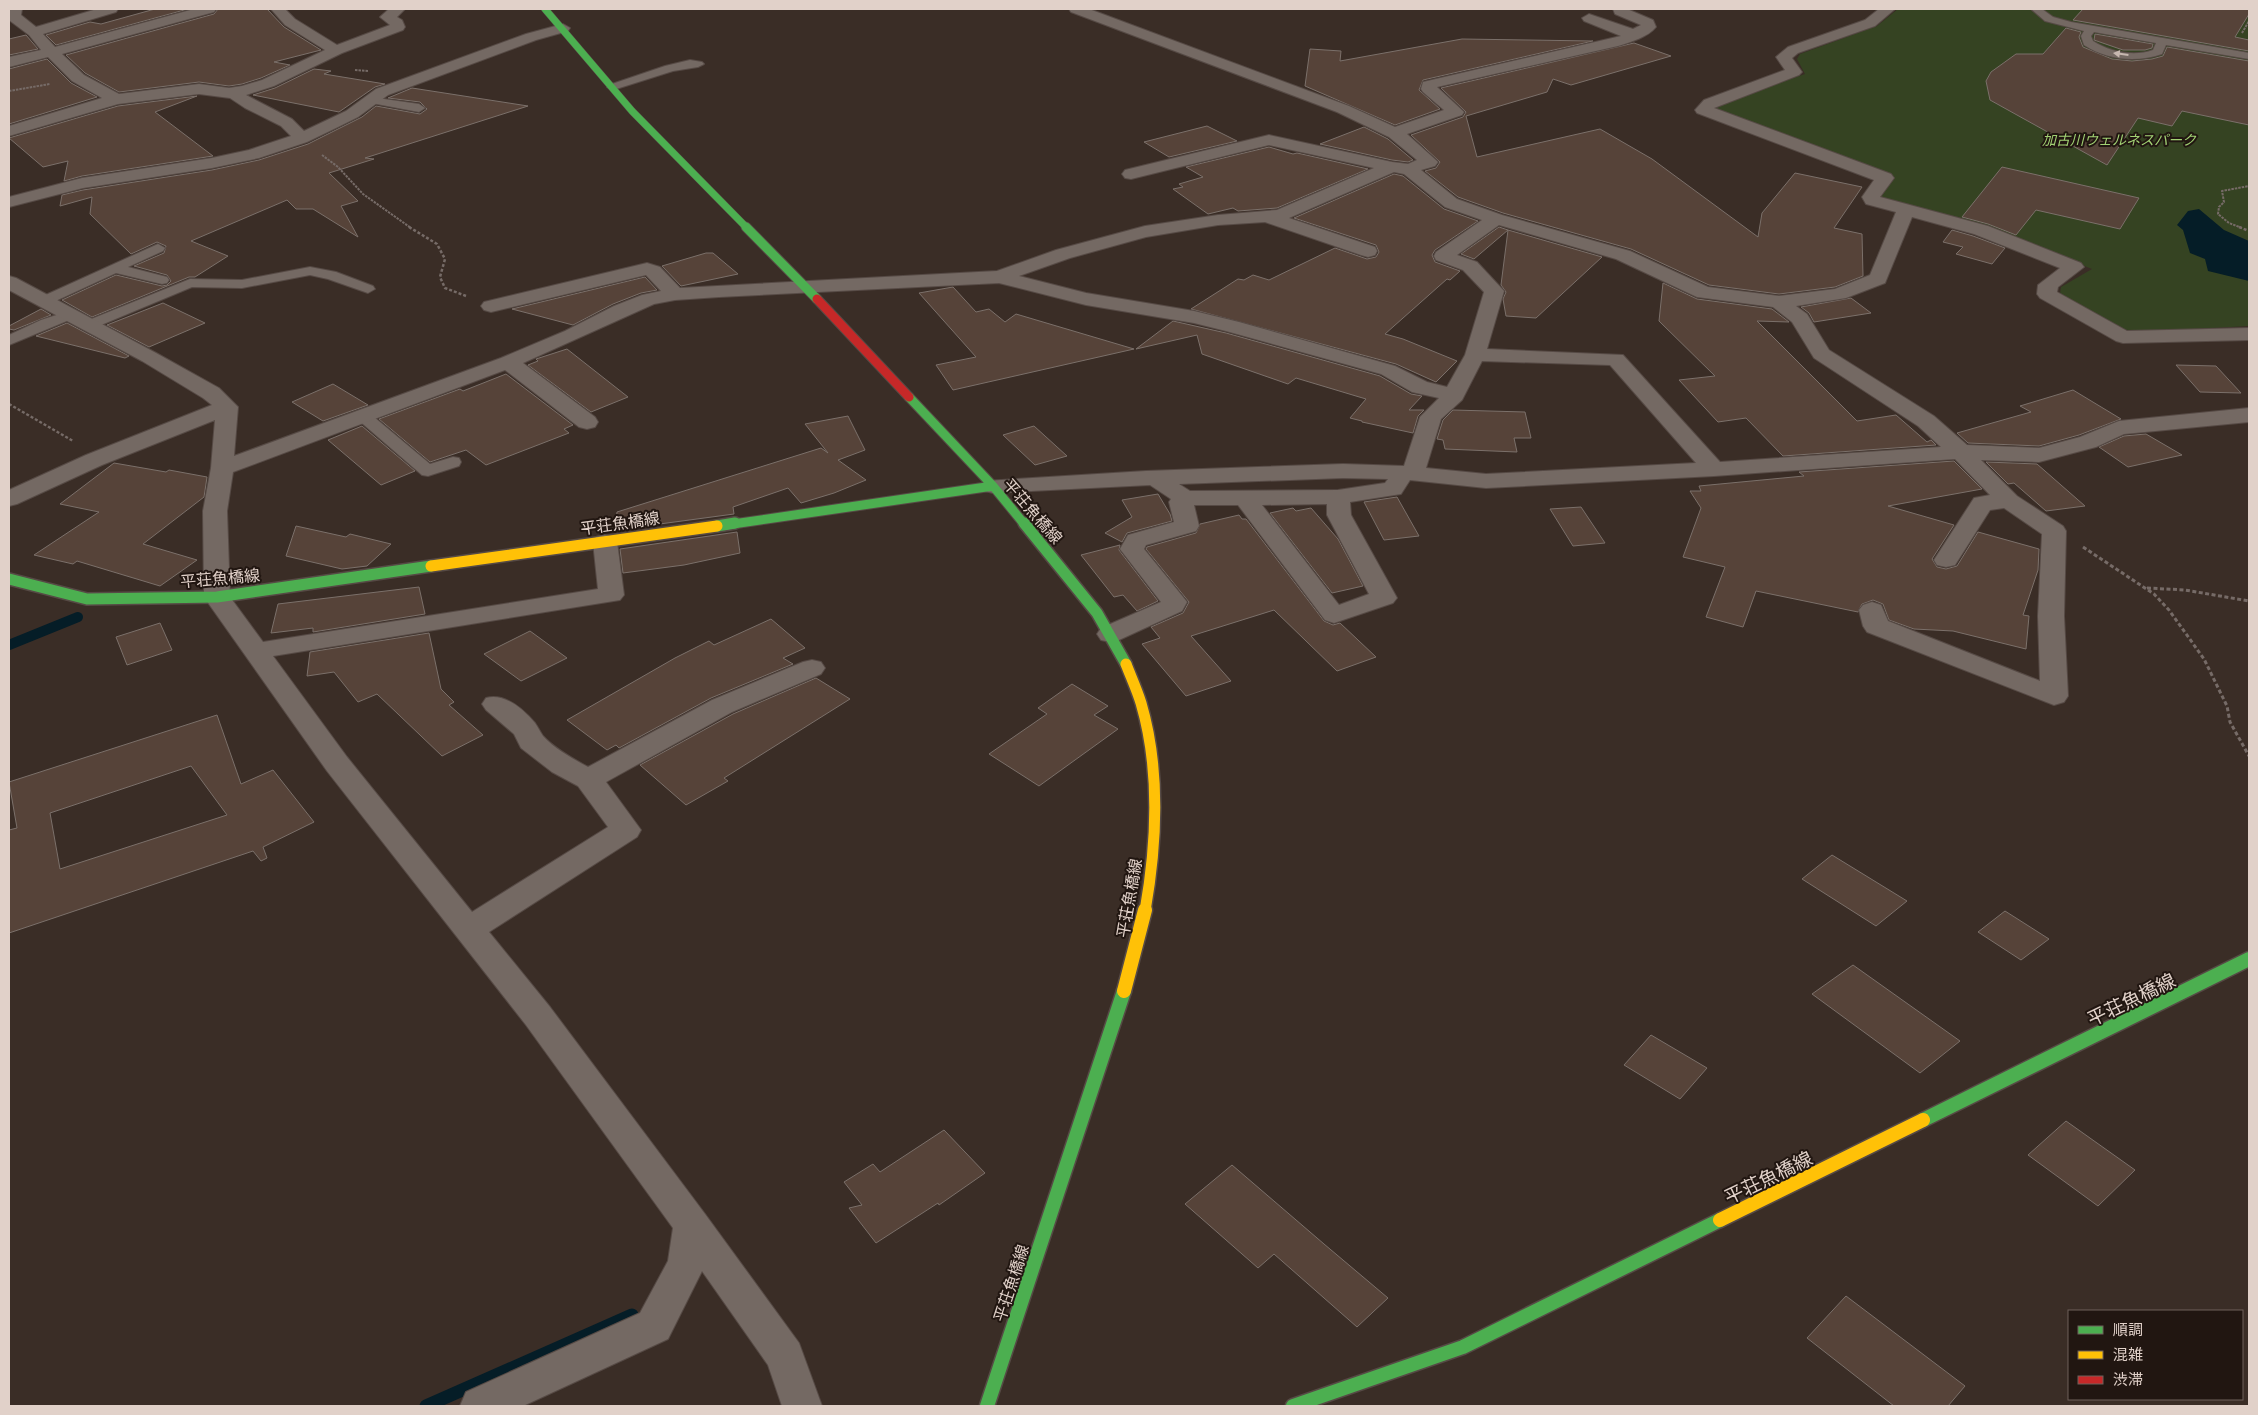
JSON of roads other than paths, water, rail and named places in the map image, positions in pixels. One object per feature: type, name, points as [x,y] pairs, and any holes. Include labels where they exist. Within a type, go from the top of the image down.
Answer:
[{"type":"main road","points":[[545,9],[632,111],[807,288],[993,486]]},
{"type":"main road","name":"平荘魚橋線","points":[[9,579],[86,598],[217,597],[993,486],[1097,613],[1127,666],[1147,725],[1153,761],[1156,804],[1152,869],[1145,918],[1124,990],[987,1406]]},
{"type":"main road","name":"平荘魚橋線","points":[[1293,1406],[1463,1346],[2249,959]]},
{"type":"street","points":[[15,9],[13,16],[34,32],[51,52],[78,78],[116,99]]},
{"type":"street","points":[[34,32],[111,9]]},
{"type":"street","points":[[9,62],[209,9]]},
{"type":"street","points":[[278,9],[292,25],[312,34],[323,45],[337,50]]},
{"type":"street","points":[[9,131],[116,99],[178,91],[233,92],[260,86],[359,40],[398,27],[397,23],[387,17],[398,9]]},
{"type":"street","points":[[222,468],[508,362],[649,299],[675,294],[999,277],[1063,254],[1145,232],[1218,220],[1280,215],[1401,168],[1429,162],[1394,133],[1343,108],[1076,9]]},
{"type":"street","points":[[1394,133],[1456,112],[1429,89],[1429,85],[1613,43],[1635,35],[1650,25],[1620,11],[1620,9]]},
{"type":"street","points":[[1888,9],[1870,23],[1794,50],[1784,57],[1794,72],[1710,103],[1703,110],[1885,178],[1871,197],[1872,200],[1981,230],[2074,267],[2048,285],[2047,294],[2123,337],[2249,334]]},
{"type":"street","points":[[1589,18],[1635,35]]},
{"type":"street","points":[[9,202],[82,183],[212,163],[253,154],[301,138],[352,114],[382,92],[531,37],[563,28]]},
{"type":"street","points":[[178,91],[194,86]]},
{"type":"street","points":[[233,92],[252,107],[291,125],[301,138]]},
{"type":"street","points":[[1131,174],[1269,140],[1401,168],[1451,203],[1496,219],[1622,255],[1704,293],[1779,302],[1839,294],[1878,280],[1906,210]]},
{"type":"street","points":[[1269,217],[1368,251]]},
{"type":"street","points":[[1155,478],[1185,498],[1338,497],[1393,489],[1408,473],[1431,417],[1454,395],[1475,355],[1494,291],[1470,266],[1443,256],[1496,219]]},
{"type":"street","points":[[491,306],[647,269],[653,271],[675,294]]},
{"type":"street","points":[[999,277],[1086,299],[1232,326],[1388,370],[1420,387],[1454,395]]},
{"type":"street","points":[[9,282],[173,370],[211,393],[227,407]]},
{"type":"street","points":[[1779,302],[1800,318],[1821,354],[1926,421],[2009,501],[2054,531],[2051,616],[2054,696],[1876,626],[1872,610]]},
{"type":"street","points":[[1475,355],[1616,359],[1714,469]]},
{"type":"street","points":[[508,362],[587,422]]},
{"type":"street","points":[[9,499],[100,458],[227,407]]},
{"type":"street","points":[[227,407],[222,468],[215,512],[217,597],[337,764],[538,1016],[692,1225],[785,1356],[802,1406]]},
{"type":"street","points":[[993,486],[1342,471],[1408,473],[1486,481],[1714,469],[1960,452],[2039,455],[2088,442],[2119,428],[2249,415]]},
{"type":"street","points":[[1245,498],[1334,616],[1384,598],[1338,515],[1338,497]]},
{"type":"street","points":[[1110,634],[1173,606],[1174,602],[1132,549],[1137,540],[1187,526],[1181,502],[1185,498]]},
{"type":"street","points":[[1946,560],[1982,503],[2009,501]]},
{"type":"street","points":[[256,651],[611,595],[605,542]]},
{"type":"street","points":[[588,779],[722,706],[812,668]]},
{"type":"street","points":[[469,929],[626,830],[588,779],[562,766],[531,741],[524,729],[496,704]]},
{"type":"street","points":[[480,1406],[654,1326],[687,1263],[692,1225]]},
{"type":"lane","points":[[2036,9],[2049,20],[2162,42],[2249,56]]},
{"type":"lane","points":[[2091,29],[2086,36],[2088,43],[2096,48],[2115,53],[2150,55],[2158,52],[2162,42]]},
{"type":"lane","points":[[613,87],[675,66],[691,63],[698,64]]},
{"type":"lane","points":[[370,100],[419,108]]},
{"type":"lane","points":[[44,301],[158,248]]},
{"type":"lane","points":[[114,268],[162,280]]},
{"type":"lane","points":[[89,325],[190,283],[242,284],[310,271],[331,275],[368,289]]},
{"type":"lane","points":[[9,341],[69,315]]},
{"type":"lane","points":[[362,415],[428,471],[453,462]]},
{"type":"water","points":[[2199,209],[2224,230],[2249,241],[2249,281],[2208,271],[2205,259],[2190,253],[2183,230],[2177,225],[2188,211]]},
{"type":"waterway","points":[[9,645],[78,617]]},
{"type":"waterway","points":[[426,1406],[632,1315]]},
{"type":"park label","name":"加古川ウェルネスパーク","points":[[2119,139]]}]
